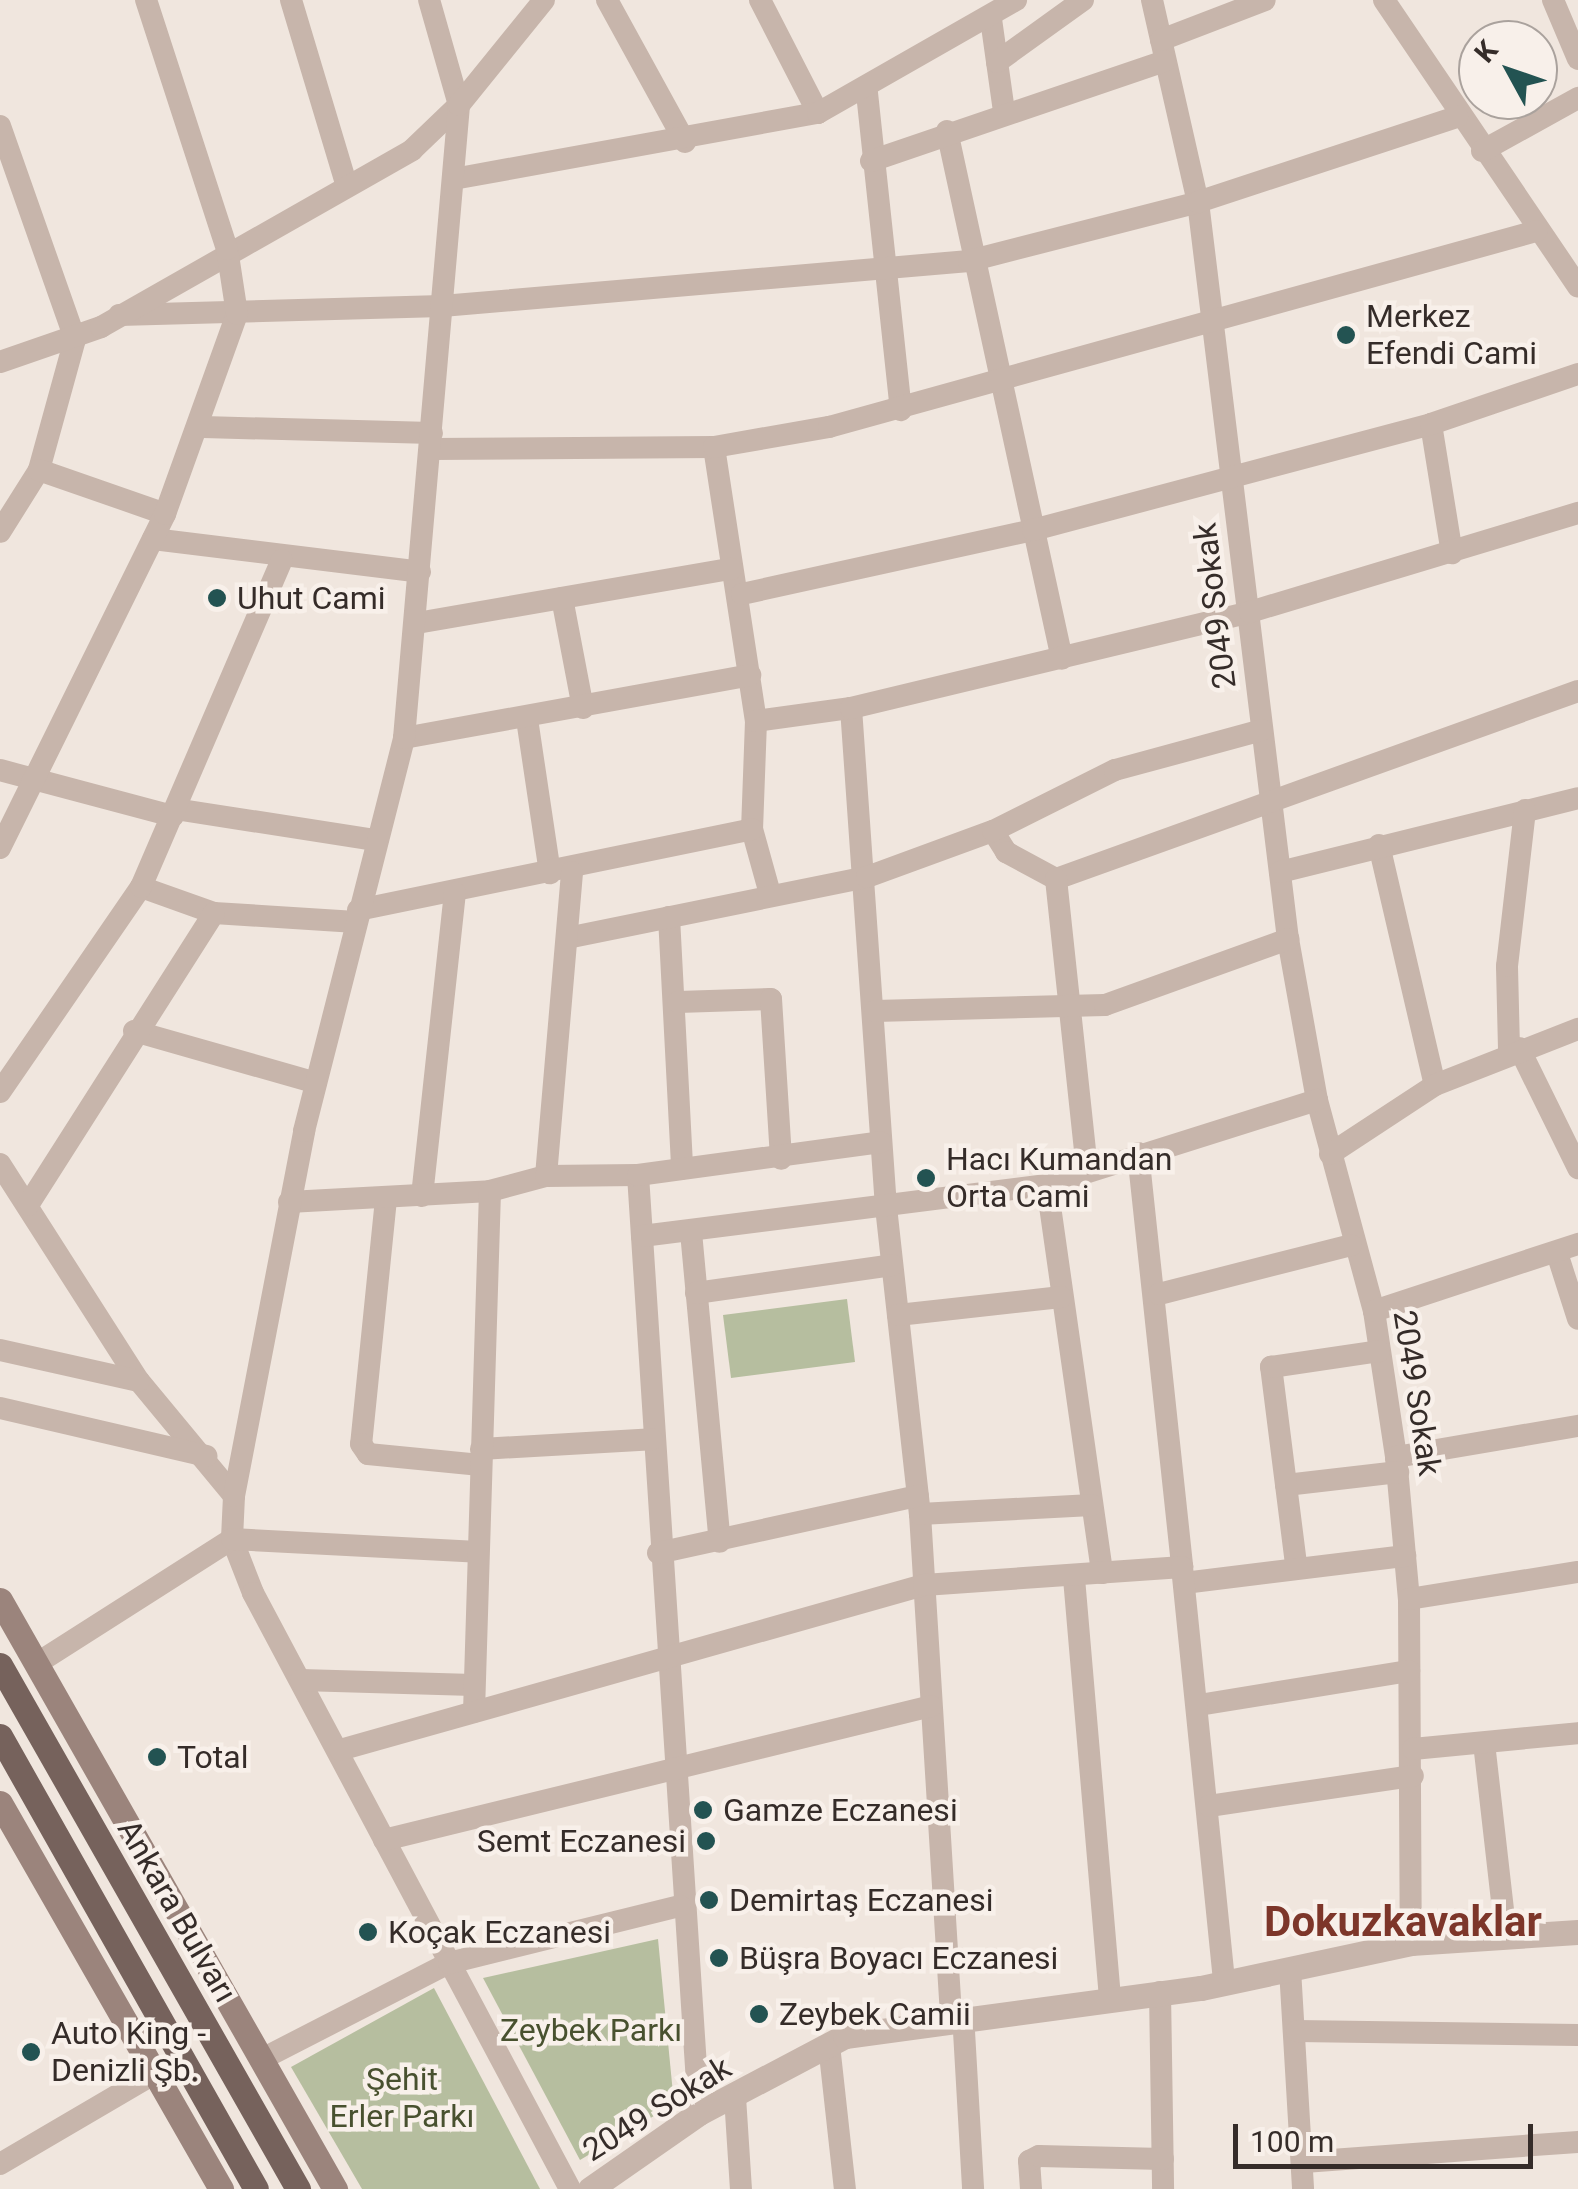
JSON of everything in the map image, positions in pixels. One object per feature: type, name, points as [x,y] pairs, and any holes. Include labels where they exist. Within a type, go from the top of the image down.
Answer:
[{"type":"main road","points":[[0,1600],[335,2189]]},
{"type":"main road","name":"Ankara Bulvarı","points":[[0,1665],[298,2189]]},
{"type":"main road","name":"Ankara Bulvarı","points":[[0,1736],[256,2189]]},
{"type":"main road","points":[[0,1804],[221,2189]]},
{"type":"street","points":[[0,848],[40,776],[165,514],[203,426],[238,314],[227,249],[146,0]]},
{"type":"street","points":[[291,0],[346,183]]},
{"type":"street","points":[[428,0],[459,106],[459,178],[442,306],[404,738],[289,1202],[234,1496],[232,1539],[384,1840],[570,2189]]},
{"type":"street","points":[[0,362],[74,340],[227,249],[412,150],[459,106],[544,0]]},
{"type":"street","points":[[608,0],[685,142]]},
{"type":"street","points":[[760,0],[818,112]]},
{"type":"street","points":[[459,178],[685,142],[818,112],[867,92],[1016,0]]},
{"type":"street","points":[[997,62],[1083,0]]},
{"type":"street","name":"2049 Sokak","points":[[590,2189],[698,2113],[828,2044],[957,2014],[1224,1983],[1411,1944],[1413,1749],[1409,1599],[1397,1464],[1374,1311],[1350,1245],[1317,1100],[1288,940],[1198,202],[1152,0]]},
{"type":"street","points":[[870,160],[1162,51],[1265,0]]},
{"type":"street","points":[[1384,0],[1457,117],[1578,286]]},
{"type":"street","points":[[1554,0],[1578,59]]},
{"type":"street","points":[[990,19],[1004,112]]},
{"type":"street","points":[[867,92],[870,160],[901,410]]},
{"type":"street","points":[[1482,151],[1578,98]]},
{"type":"street","points":[[119,315],[442,306],[976,260],[1198,202],[1457,117]]},
{"type":"street","points":[[0,126],[7,174],[74,340],[39,470],[0,532]]},
{"type":"street","points":[[947,132],[1062,659]]},
{"type":"street","points":[[203,426],[432,441],[714,446],[901,410],[1002,384],[1536,231]]},
{"type":"street","points":[[742,594],[1033,530],[1431,424],[1578,374]]},
{"type":"street","points":[[1431,424],[1452,553]]},
{"type":"street","points":[[714,446],[731,568],[742,594],[756,721],[752,829],[770,894]]},
{"type":"street","points":[[39,470],[165,514]]},
{"type":"street","points":[[756,721],[851,708],[1250,612],[1578,513]]},
{"type":"street","points":[[153,540],[282,560],[420,572]]},
{"type":"street","points":[[0,1092],[141,887],[282,560]]},
{"type":"street","points":[[417,623],[731,568]]},
{"type":"street","points":[[562,598],[583,708]]},
{"type":"street","points":[[404,738],[527,719],[750,675]]},
{"type":"street","points":[[992,831],[1006,852],[1056,878],[1273,796],[1578,691]]},
{"type":"street","points":[[851,708],[867,877],[860,907],[874,1011],[886,1207],[919,1505],[973,2189]]},
{"type":"street","points":[[527,719],[572,938],[546,1176]]},
{"type":"street","points":[[572,938],[867,877],[992,831],[1115,770],[1262,730]]},
{"type":"street","points":[[0,770],[40,776],[174,813],[376,840]]},
{"type":"street","points":[[1280,872],[1578,798]]},
{"type":"street","points":[[1525,810],[1507,966],[1514,1049],[1578,1168]]},
{"type":"street","points":[[141,887],[214,912],[357,916],[752,829]]},
{"type":"street","points":[[1378,845],[1435,1085]]},
{"type":"street","points":[[1056,878],[1087,1170]]},
{"type":"street","points":[[422,1196],[454,892]]},
{"type":"street","points":[[28,1205],[134,1031],[214,912]]},
{"type":"street","points":[[669,917],[678,1002],[682,1169]]},
{"type":"street","points":[[874,1011],[1105,1005],[1288,940]]},
{"type":"street","points":[[678,1002],[772,999],[781,1159]]},
{"type":"street","points":[[1330,1154],[1435,1085],[1514,1049],[1578,1029]]},
{"type":"street","points":[[134,1031],[316,1083]]},
{"type":"street","points":[[642,1236],[1046,1185],[1138,1152],[1317,1100]]},
{"type":"street","points":[[289,1202],[490,1191],[546,1176],[638,1175],[781,1159],[882,1142]]},
{"type":"street","points":[[1138,1152],[1159,1294],[1224,1983]]},
{"type":"street","points":[[0,1164],[139,1381],[206,1456],[234,1496]]},
{"type":"street","points":[[638,1175],[662,1656],[698,2113]]},
{"type":"street","points":[[1046,1185],[1102,1574]]},
{"type":"street","points":[[474,1712],[490,1191]]},
{"type":"street","points":[[386,1199],[360,1444],[368,1454],[481,1457],[652,1439]]},
{"type":"street","points":[[690,1232],[720,1542]]},
{"type":"street","points":[[1159,1294],[1350,1245]]},
{"type":"street","points":[[1374,1311],[1567,1248],[1578,1319]]},
{"type":"street","points":[[696,1292],[892,1265]]},
{"type":"street","points":[[898,1315],[1061,1297]]},
{"type":"street","points":[[0,1350],[139,1381]]},
{"type":"street","points":[[1296,1564],[1271,1367],[1379,1351]]},
{"type":"street","points":[[0,1408],[206,1456]]},
{"type":"street","points":[[1286,1486],[1578,1426]]},
{"type":"street","points":[[658,1553],[919,1505],[1092,1505]]},
{"type":"street","points":[[36,1664],[232,1539],[478,1552]]},
{"type":"street","points":[[340,1750],[924,1585],[1102,1574],[1183,1575],[1405,1556]]},
{"type":"street","points":[[1409,1599],[1578,1572]]},
{"type":"street","points":[[1074,1578],[1110,1998]]},
{"type":"street","points":[[1199,1705],[1409,1671]]},
{"type":"street","points":[[301,1680],[473,1685]]},
{"type":"street","points":[[384,1840],[672,1765],[932,1706]]},
{"type":"street","points":[[1413,1749],[1578,1733]]},
{"type":"street","points":[[1484,1743],[1506,1935]]},
{"type":"street","points":[[1210,1806],[1413,1776]]},
{"type":"street","points":[[262,2059],[449,1964],[680,1906]]},
{"type":"street","points":[[1411,1944],[1578,1932]]},
{"type":"street","points":[[1290,1969],[1297,2031],[1303,2189]]},
{"type":"street","points":[[1160,1992],[1164,2189]]},
{"type":"street","points":[[1297,2031],[1578,2036]]},
{"type":"street","points":[[828,2044],[844,2189]]},
{"type":"street","points":[[0,2164],[156,2073]]},
{"type":"street","points":[[734,2097],[740,2189]]},
{"type":"street","points":[[1304,2162],[1578,2142]]},
{"type":"street","points":[[1030,2189],[1030,2161],[1040,2156],[1163,2159]]},
{"type":"green space","points":[[847,1299],[855,1362],[731,1378],[723,1315]]},
{"type":"green space","name":"Zeybek Parkı","points":[[658,1939],[674,2104],[580,2160],[483,1978]]},
{"type":"green space","name":"Şehit Erler Parkı","points":[[434,1988],[540,2189],[362,2189],[291,2067]]},
{"type":"place","name":"Merkez Efendi Cami","points":[[1346,335]]},
{"type":"place","name":"Uhut Cami","points":[[217,598]]},
{"type":"place","name":"Hacı Kumandan Orta Cami","points":[[926,1178]]},
{"type":"place","name":"Total","points":[[157,1757]]},
{"type":"place","name":"Gamze Eczanesi","points":[[703,1810]]},
{"type":"place","name":"Semt Eczanesi","points":[[706,1841]]},
{"type":"place","name":"Demirtaş Eczanesi","points":[[709,1900]]},
{"type":"place","name":"Koçak Eczanesi","points":[[368,1932]]},
{"type":"place","name":"Büşra Boyacı Eczanesi","points":[[719,1958]]},
{"type":"place","name":"Zeybek Camii","points":[[759,2014]]},
{"type":"place","name":"Auto King - Denizli Şb.","points":[[31,2052]]},
{"type":"district","name":"Dokuzkavaklar","points":[[1403,1922]]}]
